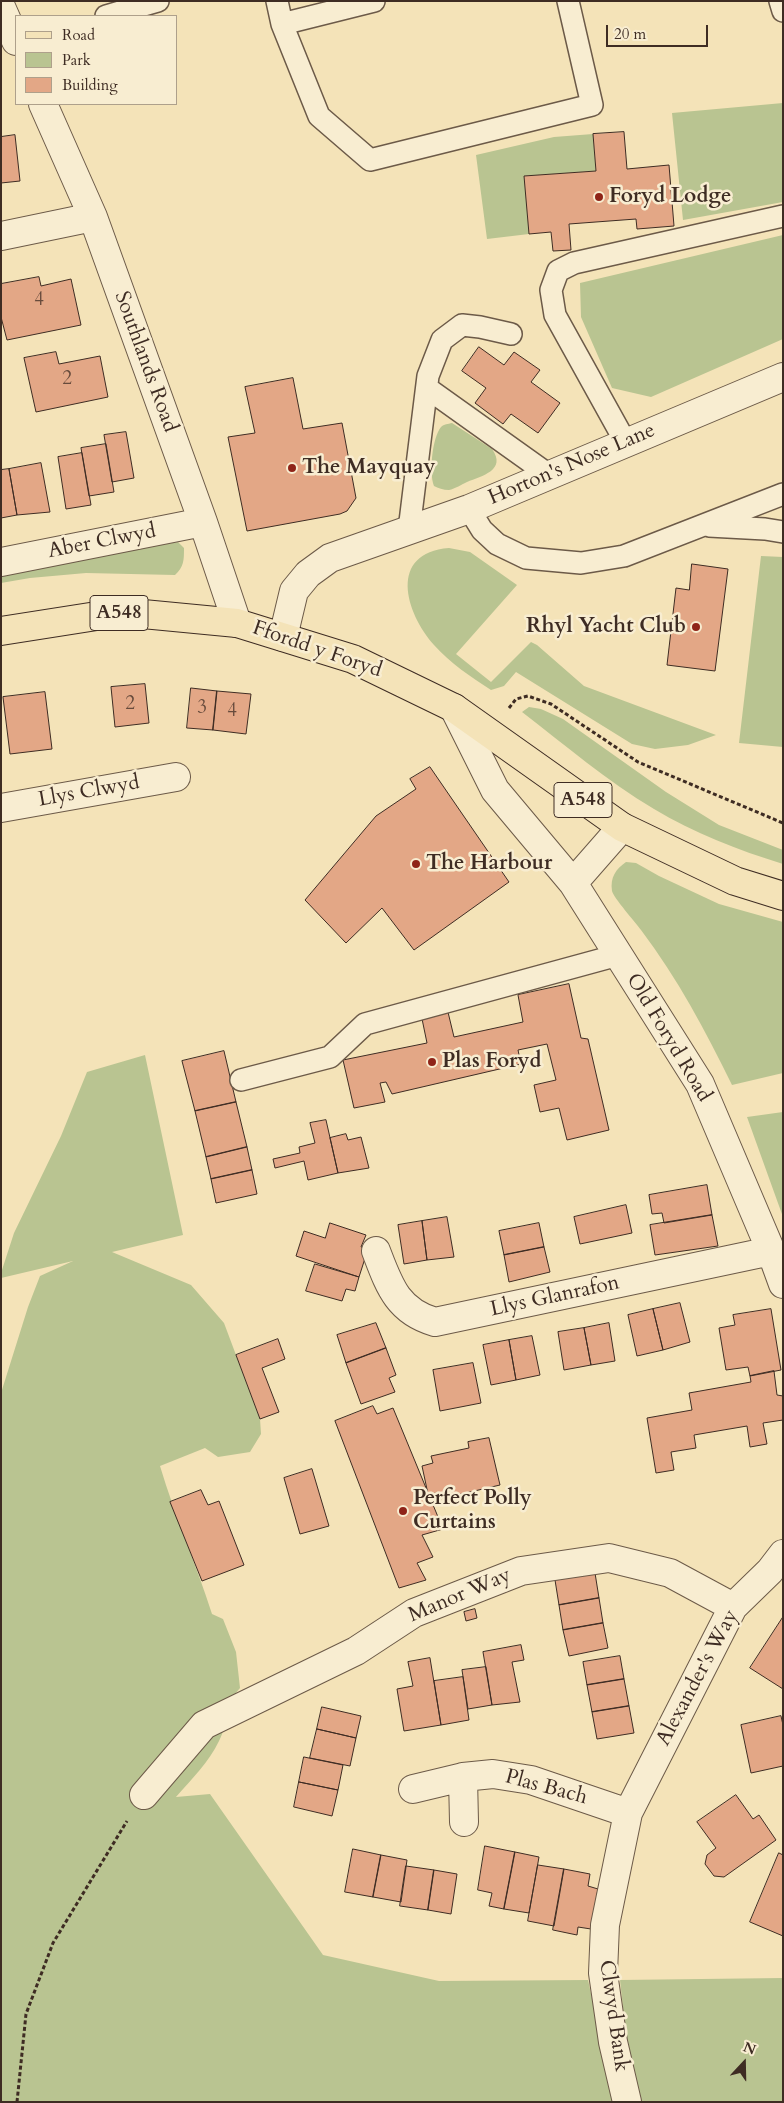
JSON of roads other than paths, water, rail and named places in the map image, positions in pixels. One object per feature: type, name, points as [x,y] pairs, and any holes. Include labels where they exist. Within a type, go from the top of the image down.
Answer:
[{"type":"main road","name":"A548","points":[[1,631],[122,612],[237,623]]},
{"type":"main road","name":"Ffordd y Foryd","points":[[237,623],[353,658],[454,708]]},
{"type":"main road","name":"A548","points":[[454,708],[622,827],[735,881],[783,896]]},
{"type":"street","points":[[1,7],[15,39]]},
{"type":"street","name":"Southlands Road","points":[[44,105],[92,217],[204,522],[237,623]]},
{"type":"street","points":[[1,236],[92,217]]},
{"type":"street","name":"Horton's Nose Lane","points":[[283,637],[294,591],[308,574],[330,558],[469,509],[783,377]]},
{"type":"street","name":"Aber Clwyd","points":[[1,562],[204,522]]},
{"type":"street","name":"Old Foryd Road","points":[[454,708],[495,790],[573,883],[700,1084],[771,1251],[783,1284]]},
{"type":"street","name":"Llys Clwyd","points":[[1,808],[176,777]]},
{"type":"street","points":[[573,883],[622,827]]},
{"type":"street","name":"Llys Glanrafon","points":[[376,1251],[388,1284],[402,1305],[421,1318],[435,1322],[771,1251]]},
{"type":"street","name":"Alexander's Way","points":[[628,1813],[733,1607],[770,1571],[783,1554]]},
{"type":"street","name":"Manor Way","points":[[144,1795],[204,1725],[356,1651],[414,1613],[521,1571],[609,1558],[670,1573],[733,1607]]},
{"type":"street","name":"Plas Bach","points":[[414,1789],[463,1777],[493,1774],[531,1780],[628,1813]]},
{"type":"street","points":[[463,1777],[464,1822]]},
{"type":"street","name":"Clwyd Bank","points":[[627,2102],[613,2042],[603,1973],[604,1925],[628,1813]]},
{"type":"lane","points":[[109,15],[158,1]]},
{"type":"lane","points":[[277,1],[282,24],[319,116],[370,160],[592,105],[568,1]]},
{"type":"lane","points":[[282,24],[374,1]]},
{"type":"lane","points":[[780,1],[783,11]]},
{"type":"lane","points":[[626,443],[555,315],[551,290],[558,271],[574,263],[783,216]]},
{"type":"lane","points":[[409,530],[428,376],[442,340],[462,325],[510,334]]},
{"type":"lane","points":[[427,388],[549,475]]},
{"type":"lane","points":[[469,509],[482,530],[497,544],[526,558],[581,563],[624,556],[783,494]]},
{"type":"lane","points":[[701,526],[765,529],[783,532]]},
{"type":"lane","points":[[241,1080],[330,1057],[365,1024],[618,955]]},
{"type":"place","name":"Foryd Lodge","points":[[599,197]]},
{"type":"place","name":"The Mayquay","points":[[292,468]]},
{"type":"place","name":"Rhyl Yacht Club","points":[[696,627]]},
{"type":"place","name":"The Harbour","points":[[416,864]]},
{"type":"place","name":"Plas Foryd","points":[[432,1062]]},
{"type":"place","name":"Perfect Polly Curtains","points":[[403,1511]]}]
